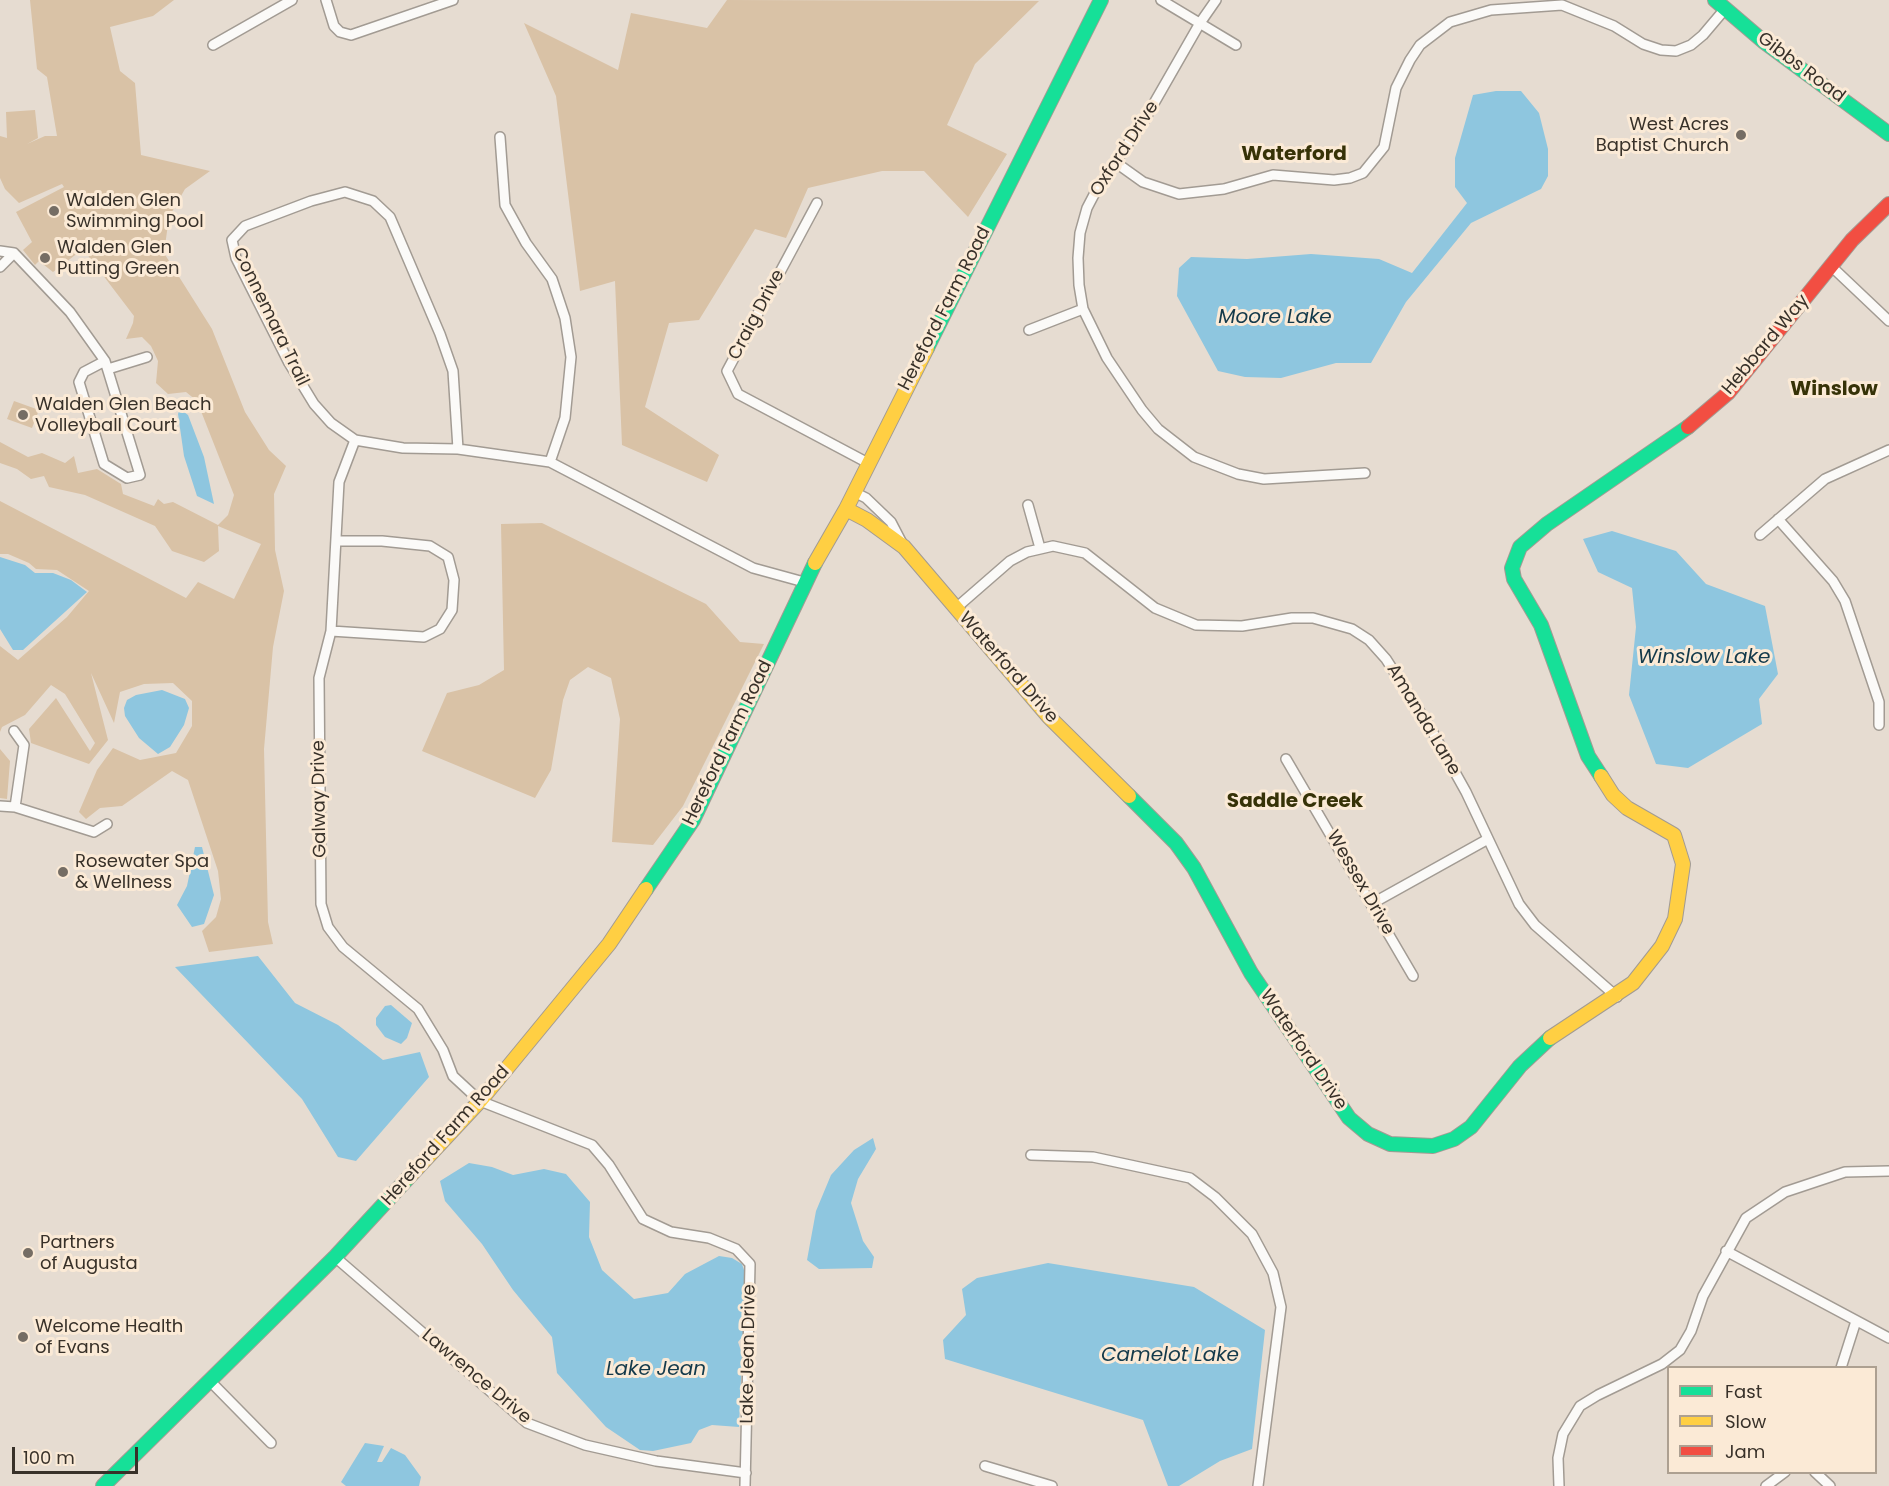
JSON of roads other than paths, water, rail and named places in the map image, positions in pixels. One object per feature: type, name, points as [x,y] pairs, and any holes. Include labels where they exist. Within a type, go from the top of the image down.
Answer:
[{"type":"street","points":[[213,45],[292,0]]},
{"type":"street","points":[[326,0],[334,26],[340,32],[351,35],[453,0]]},
{"type":"street","name":"Hereford Farm Road","points":[[103,1486],[335,1257],[480,1101],[609,944],[693,820],[804,582],[846,509],[1101,0]]},
{"type":"street","points":[[1161,0],[1236,45]]},
{"type":"street","name":"Oxford Drive","points":[[1216,0],[1200,23],[1145,119],[1098,187],[1080,233],[1078,285],[1083,309],[1107,358],[1142,410],[1158,429],[1194,457],[1238,474],[1264,479],[1365,473]]},
{"type":"street","points":[[1115,162],[1143,182],[1179,194],[1224,189],[1273,175],[1334,180],[1350,178],[1363,173],[1384,147],[1396,88],[1410,60],[1420,45],[1450,22],[1491,10],[1562,4],[1614,26],[1643,45],[1676,51],[1691,45],[1703,35],[1720,4]]},
{"type":"street","name":"Gibbs Road","points":[[1720,4],[1889,134]]},
{"type":"street","points":[[500,137],[505,204],[526,243],[552,279],[565,318],[571,357],[565,418],[550,462]]},
{"type":"street","name":"Connemara Trail","points":[[458,449],[453,371],[440,334],[390,217],[373,201],[345,192],[311,201],[245,226],[232,240],[236,258],[289,363],[314,404],[331,423],[355,440],[403,448],[458,449],[550,462],[753,568],[804,582]]},
{"type":"street","name":"Craig Drive","points":[[817,203],[727,371],[738,394],[868,463]]},
{"type":"street","name":"Hebbard Way","points":[[1628,470],[1685,431],[1728,393],[1852,240],[1889,204]]},
{"type":"street","points":[[0,251],[14,253],[70,312],[107,365],[140,475],[127,478],[104,464],[79,382],[84,372],[107,365],[147,357]]},
{"type":"street","points":[[0,267],[14,253]]},
{"type":"street","points":[[1831,266],[1889,321]]},
{"type":"street","points":[[1029,330],[1083,309]]},
{"type":"street","name":"Galway Drive","points":[[355,440],[339,482],[331,631],[319,678],[321,904],[328,927],[343,947],[418,1009],[443,1050],[453,1076],[480,1101]]},
{"type":"street","points":[[1760,535],[1825,479],[1889,450]]},
{"type":"street","name":"Waterford Drive","points":[[854,492],[866,498],[886,526],[1049,717],[1176,843],[1194,868],[1251,973],[1299,1041],[1348,1118],[1368,1134],[1390,1144],[1414,1148],[1433,1146],[1454,1139],[1484,1113],[1535,1050],[1555,1033],[1617,997],[1649,966],[1662,946],[1674,919],[1683,864],[1680,848],[1674,835],[1627,808],[1599,777],[1588,756],[1541,625],[1514,579],[1512,568],[1520,547],[1532,536],[1628,470]]},
{"type":"street","points":[[1028,505],[1040,548]]},
{"type":"street","name":"Waterford Drive","points":[[846,509],[886,526]]},
{"type":"street","points":[[1778,519],[1833,581],[1845,601],[1879,702],[1879,725]]},
{"type":"street","points":[[331,631],[424,637],[440,628],[452,609],[454,580],[448,557],[430,546],[382,541],[336,541]]},
{"type":"street","name":"Amanda Lane","points":[[956,608],[1010,561],[1040,548],[1053,546],[1085,553],[1155,608],[1196,625],[1242,626],[1292,618],[1312,618],[1353,629],[1369,640],[1400,679],[1466,792],[1519,904],[1535,925],[1617,997]]},
{"type":"street","points":[[14,731],[24,745],[15,807]]},
{"type":"street","name":"Wessex Drive","points":[[1286,759],[1413,976]]},
{"type":"street","points":[[0,806],[15,807],[94,832],[107,824]]},
{"type":"street","points":[[1372,903],[1488,839]]},
{"type":"street","name":"Lake Jean Drive","points":[[480,1101],[592,1145],[609,1165],[643,1219],[671,1232],[709,1238],[736,1249],[750,1264],[745,1486]]},
{"type":"street","points":[[1031,1155],[1093,1156],[1190,1178],[1215,1197],[1252,1234],[1273,1273],[1281,1307],[1258,1486]]},
{"type":"street","points":[[1559,1486],[1558,1458],[1563,1434],[1580,1407],[1598,1395],[1662,1364],[1680,1350],[1691,1331],[1703,1296],[1746,1218],[1785,1192],[1845,1172],[1889,1171]]},
{"type":"street","points":[[1726,1251],[1889,1338]]},
{"type":"street","name":"Lawrence Drive","points":[[335,1257],[527,1423],[585,1445],[656,1461],[746,1473]]},
{"type":"street","points":[[1842,1366],[1856,1320]]},
{"type":"street","points":[[210,1381],[271,1443]]},
{"type":"street","points":[[985,1466],[1032,1482],[1052,1486]]},
{"type":"street","points":[[1766,1486],[1784,1474]]},
{"type":"street","points":[[1816,1474],[1830,1486]]},
{"type":"water","name":"Moore Lake","points":[[1496,91],[1521,91],[1539,113],[1548,149],[1548,176],[1541,189],[1471,223],[1406,302],[1371,363],[1336,363],[1281,378],[1245,377],[1218,371],[1177,296],[1179,268],[1191,257],[1247,259],[1311,254],[1379,259],[1412,273],[1467,203],[1455,187],[1455,158],[1473,95]]},
{"type":"water","points":[[180,409],[188,415],[204,457],[214,504],[197,496],[184,456],[178,414]]},
{"type":"water","name":"Winslow Lake","points":[[1612,531],[1676,551],[1706,584],[1765,606],[1778,674],[1759,699],[1762,724],[1688,768],[1656,764],[1629,695],[1636,627],[1632,588],[1598,572],[1583,539]]},
{"type":"water","points":[[0,557],[25,565],[35,573],[53,573],[71,580],[87,592],[23,650],[13,650],[0,629]]},
{"type":"water","points":[[162,690],[185,699],[189,708],[184,725],[170,747],[158,754],[139,738],[125,716],[124,708],[127,700],[136,695]]},
{"type":"water","points":[[195,847],[202,847],[214,895],[204,924],[192,927],[177,905],[187,886]]},
{"type":"water","points":[[258,956],[295,1003],[338,1025],[383,1060],[420,1052],[429,1077],[356,1161],[338,1157],[302,1099],[175,967]]},
{"type":"water","points":[[391,1005],[412,1023],[407,1038],[401,1044],[385,1037],[376,1025],[376,1018],[385,1006]]},
{"type":"water","points":[[873,1138],[876,1149],[858,1179],[851,1203],[863,1241],[874,1257],[872,1268],[819,1269],[807,1260],[816,1211],[831,1175],[854,1150]]},
{"type":"water","name":"Lake Jean","points":[[469,1163],[492,1167],[513,1175],[544,1169],[566,1174],[590,1202],[589,1237],[602,1270],[634,1299],[668,1293],[685,1274],[719,1256],[732,1258],[742,1264],[745,1273],[743,1336],[738,1342],[742,1354],[739,1427],[712,1425],[699,1430],[691,1443],[653,1451],[640,1450],[606,1427],[557,1373],[552,1337],[513,1290],[482,1244],[445,1201],[440,1181]]},
{"type":"water","name":"Camelot Lake","points":[[1048,1263],[1194,1287],[1265,1330],[1252,1449],[1220,1461],[1179,1486],[1168,1486],[1143,1420],[945,1359],[943,1340],[966,1315],[962,1289],[977,1278]]},
{"type":"water","points":[[365,1443],[384,1446],[377,1462],[382,1462],[391,1448],[405,1455],[421,1477],[419,1486],[346,1486],[341,1482]]},
{"type":"place","name":"West Acres Baptist Church","points":[[1741,135]]},
{"type":"place","name":"Walden Glen Swimming Pool","points":[[54,211]]},
{"type":"place","name":"Walden Glen Putting Green","points":[[45,258]]},
{"type":"place","name":"Walden Glen Beach Volleyball Court","points":[[23,415]]},
{"type":"place","name":"Rosewater Spa & Wellness","points":[[63,872]]},
{"type":"place","name":"Partners of Augusta","points":[[28,1253]]},
{"type":"place","name":"Welcome Health of Evans","points":[[23,1337]]},
{"type":"district","name":"Waterford","points":[[1294,155]]},
{"type":"district","name":"Winslow","points":[[1834,390]]},
{"type":"district","name":"Saddle Creek","points":[[1295,802]]}]
